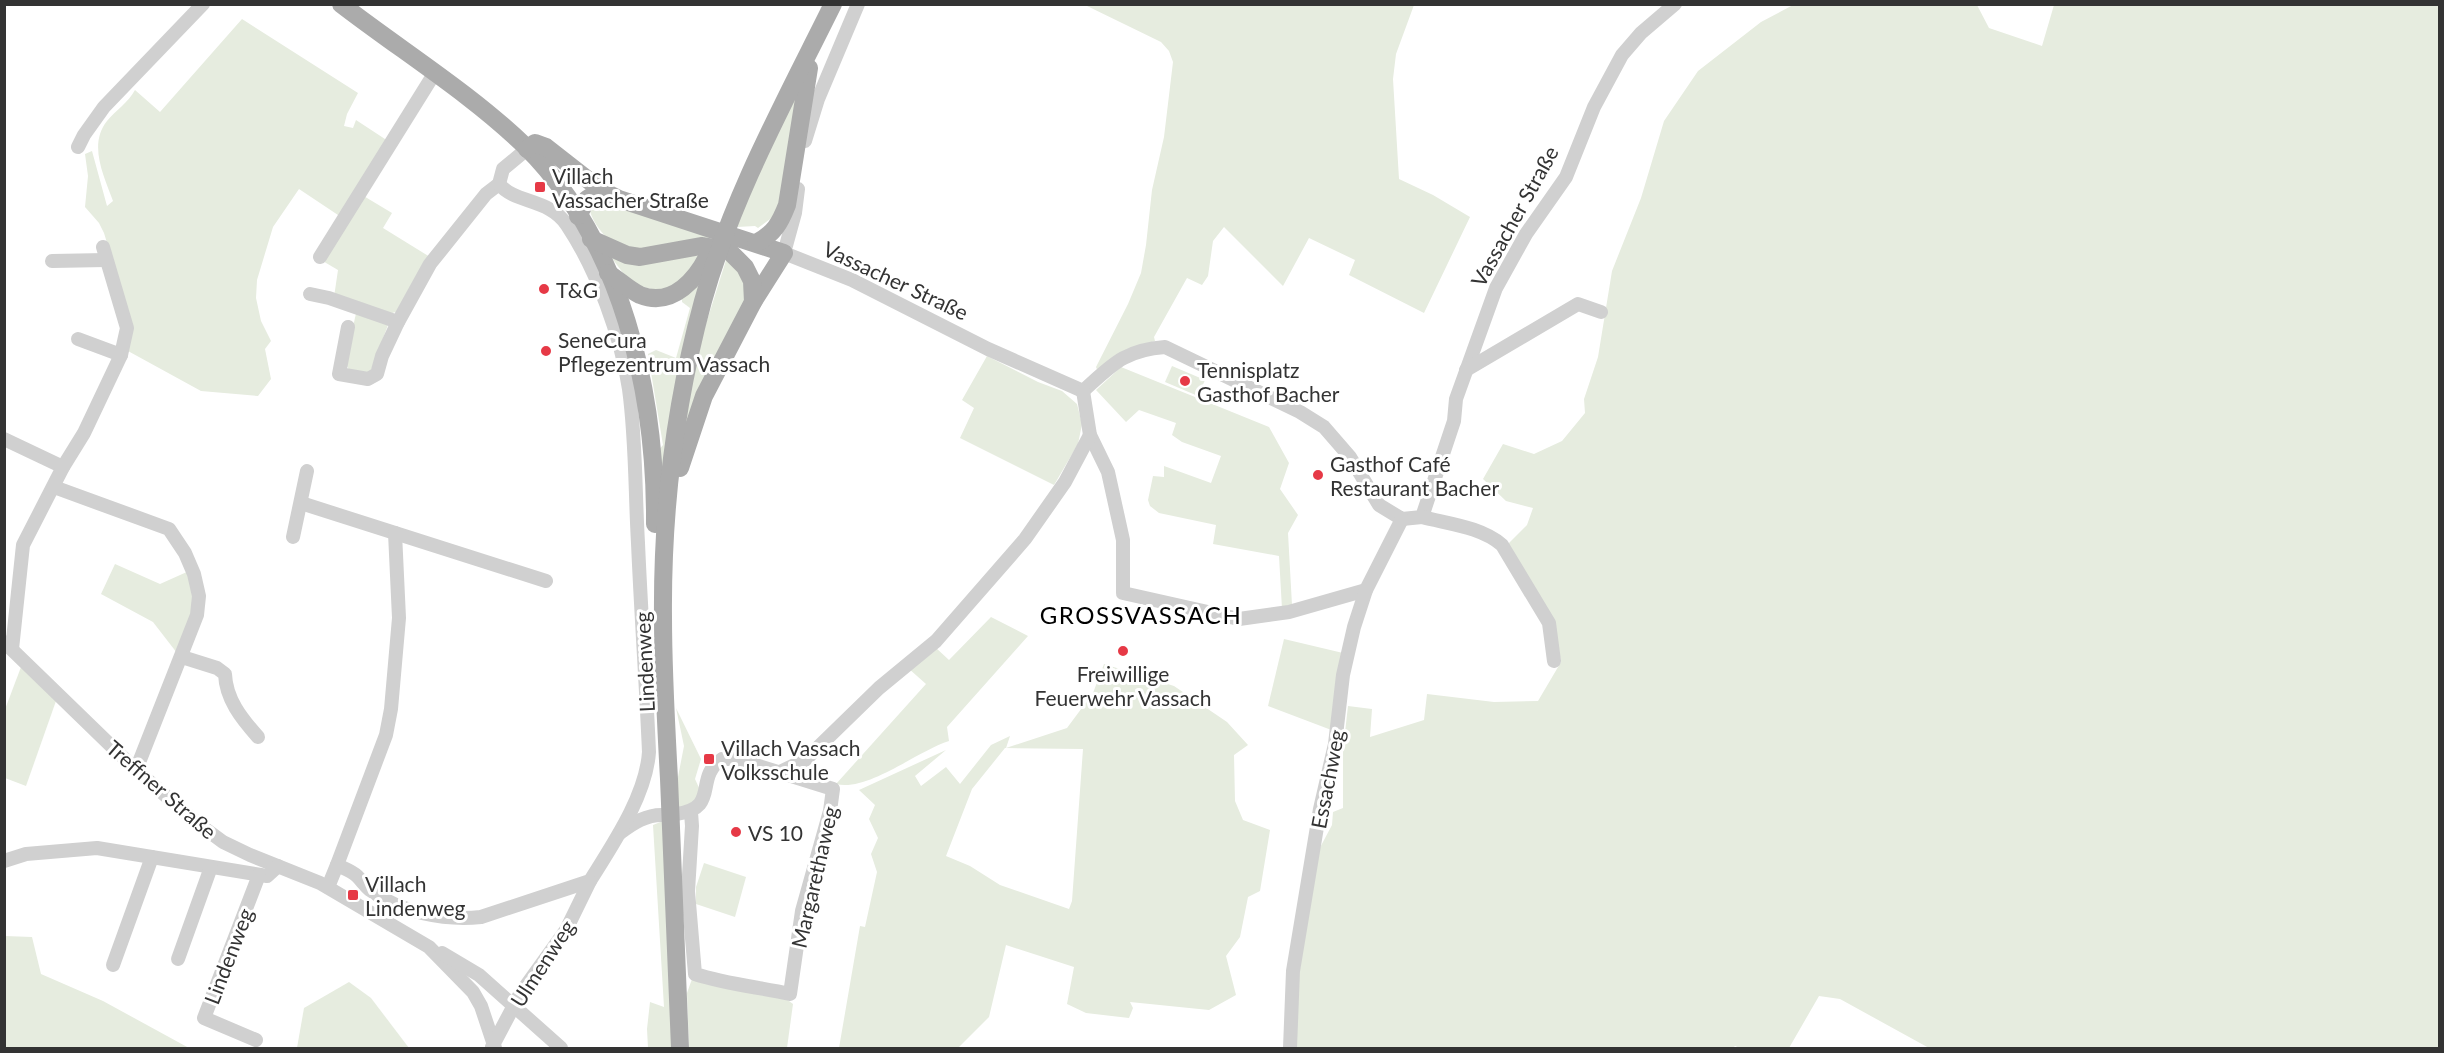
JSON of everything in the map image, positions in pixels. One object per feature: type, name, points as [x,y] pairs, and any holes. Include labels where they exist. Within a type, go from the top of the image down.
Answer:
[{"type":"main road","points":[[341,4],[480,107],[527,149],[558,186],[591,239],[608,273],[629,326],[647,397],[655,509],[655,597],[663,615]]},
{"type":"main road","points":[[680,1048],[663,615],[666,518],[683,387],[714,242],[727,229],[833,4]]},
{"type":"main road","points":[[756,243],[773,233],[788,205],[798,124],[813,46]]},
{"type":"main road","name":"Vassacher Straße","points":[[527,149],[535,143],[546,147],[601,190],[636,207],[784,253]]},
{"type":"main road","points":[[578,216],[587,199],[601,190]]},
{"type":"main road","points":[[591,239],[627,255],[640,257],[701,246],[728,250],[737,256],[752,281],[753,302]]},
{"type":"main road","points":[[666,518],[675,501],[679,469],[704,396],[753,302],[784,253]]},
{"type":"main road","points":[[608,273],[641,295],[654,298],[668,296],[683,289],[708,270]]},
{"type":"street","points":[[78,147],[104,107],[203,4]]},
{"type":"street","points":[[784,253],[795,213],[807,131],[858,4]]},
{"type":"street","name":"Vassacher Straße","points":[[1422,517],[1454,421],[1456,399],[1496,288],[1526,234],[1566,177],[1594,107],[1623,55],[1641,33],[1675,4]]},
{"type":"street","points":[[320,257],[434,74]]},
{"type":"street","points":[[348,327],[339,374],[368,379],[376,374],[398,322],[430,264],[486,194],[499,184],[503,169],[527,149]]},
{"type":"street","name":"Lindenweg","points":[[499,184],[504,190],[553,210],[567,225],[598,281],[615,332],[629,388],[650,752],[647,772],[640,789],[619,834],[590,882]]},
{"type":"street","name":"Vassacher Straße","points":[[784,253],[852,280],[988,349],[1083,391]]},
{"type":"street","points":[[8,646],[24,545],[63,467],[84,433],[121,355],[127,328],[105,254],[52,261]]},
{"type":"street","points":[[310,294],[377,313],[398,322]]},
{"type":"street","points":[[1466,370],[1578,304],[1601,312]]},
{"type":"street","points":[[78,339],[121,355]]},
{"type":"street","points":[[1366,590],[1289,612],[1239,619],[1123,592],[1124,540],[1108,472],[1090,435],[1083,391],[1121,358],[1145,349],[1165,348],[1300,411],[1324,427],[1350,457],[1379,505],[1402,519],[1422,517],[1480,532],[1502,545],[1549,623],[1554,661]]},
{"type":"street","points":[[619,834],[630,825],[671,814],[703,801],[711,769],[722,759],[736,759],[782,771],[805,760],[879,688],[936,641],[1025,539],[1065,482],[1090,435]]},
{"type":"street","points":[[4,439],[63,467]]},
{"type":"street","points":[[293,537],[307,471]]},
{"type":"street","points":[[54,487],[169,529],[185,553],[194,574],[199,596],[197,615],[136,770]]},
{"type":"street","points":[[300,503],[546,581]]},
{"type":"street","name":"Essachweg","points":[[1290,1048],[1293,971],[1320,809],[1335,744],[1343,675],[1354,627],[1366,590],[1402,519]]},
{"type":"street","points":[[328,887],[386,735],[392,709],[399,618],[395,534]]},
{"type":"street","name":"Treffner Straße","points":[[8,646],[136,770],[196,822],[223,842],[328,887],[429,947],[473,992],[494,1047]]},
{"type":"street","points":[[182,657],[217,668],[225,674],[231,702],[244,722],[258,737]]},
{"type":"street","name":"Margarethaweg","points":[[671,814],[692,826],[688,915],[693,941],[695,974],[719,982],[743,984],[790,994],[802,911],[830,811],[833,789],[782,771]]},
{"type":"street","points":[[640,789],[643,801],[671,814]]},
{"type":"street","points":[[4,861],[26,854],[97,848],[267,876],[278,866]]},
{"type":"street","points":[[112,965],[152,857]]},
{"type":"street","points":[[337,865],[355,874],[368,888],[388,900],[444,918],[481,917],[590,882]]},
{"type":"street","points":[[178,959],[212,867]]},
{"type":"street","name":"Lindenweg","points":[[256,1040],[204,1018],[259,875]]},
{"type":"street","name":"Ulmenweg","points":[[494,1047],[513,1006],[566,930],[590,882]]},
{"type":"street","points":[[429,947],[453,958],[479,975],[561,1048]]},
{"type":"shaded area","points":[[1085,5],[1414,5],[1396,54],[1393,79],[1399,179],[1433,195],[1470,217],[1424,313],[1349,275],[1355,260],[1309,238],[1283,286],[1224,227],[1213,241],[1208,276],[1202,285],[1187,278],[1154,337],[1155,341],[1127,349],[1098,372],[1096,367],[1141,273],[1152,190],[1164,137],[1173,62],[1169,51],[1161,42]]},
{"type":"shaded area","points":[[1793,5],[1977,5],[1989,28],[2042,46],[2054,5],[2439,5],[2439,1048],[1929,1048],[1840,999],[1819,996],[1789,1048],[1740,1048],[1735,1046],[1733,1048],[1294,1048],[1293,1021],[1315,857],[1332,825],[1333,812],[1343,808],[1343,750],[1348,706],[1372,709],[1370,737],[1424,720],[1427,694],[1494,702],[1538,701],[1561,662],[1555,627],[1506,546],[1527,525],[1533,508],[1506,501],[1483,479],[1503,444],[1534,454],[1562,441],[1585,413],[1584,399],[1598,357],[1612,271],[1641,198],[1664,121],[1698,71],[1761,22]]},
{"type":"shaded area","points":[[242,19],[358,93],[347,114],[344,126],[353,128],[356,120],[388,141],[341,217],[299,189],[273,227],[257,280],[256,298],[261,321],[271,341],[265,349],[271,379],[258,396],[201,391],[128,351],[129,315],[104,233],[99,223],[85,207],[88,176],[85,154],[92,151],[107,206],[113,201],[102,171],[98,150],[101,130],[107,121],[135,90],[160,112]]},
{"type":"shaded area","points":[[803,79],[777,214],[758,228],[755,226],[737,227],[743,208]]},
{"type":"shaded area","points":[[362,195],[392,213],[383,228],[430,257],[396,312],[388,314],[334,297],[338,270],[321,260]]},
{"type":"shaded area","points":[[596,197],[711,234],[708,241],[655,249],[629,250],[615,244],[603,234],[595,222],[589,208]]},
{"type":"shaded area","points":[[703,250],[697,268],[667,292],[632,285],[608,253]]},
{"type":"shaded area","points":[[727,257],[744,278],[744,306],[687,425],[683,424],[694,362]]},
{"type":"shaded area","points":[[700,286],[663,473],[657,452],[663,445],[648,354],[656,350],[676,358],[690,308],[682,302],[682,297],[694,287]]},
{"type":"shaded area","points":[[357,309],[388,325],[370,373],[349,370],[345,362]]},
{"type":"shaded area","points":[[987,356],[1038,382],[1062,391],[1077,404],[1082,424],[1078,444],[1054,485],[960,438],[974,408],[962,400]]},
{"type":"shaded area","name":"Tennisplatz Gasthof Bacher","points":[[1172,366],[1205,380],[1198,396],[1165,382]]},
{"type":"shaded area","points":[[1121,367],[1269,427],[1289,463],[1280,489],[1298,515],[1288,533],[1292,605],[1282,609],[1279,556],[1213,544],[1216,525],[1159,513],[1150,506],[1148,500],[1153,476],[1164,477],[1164,466],[1211,483],[1221,456],[1182,442],[1172,435],[1176,423],[1139,410],[1126,422],[1096,390]]},
{"type":"shaded area","points":[[115,564],[160,584],[189,571],[195,604],[177,653],[153,622],[101,594]]},
{"type":"shaded area","points":[[991,617],[1028,636],[947,727],[949,741],[877,777],[849,785],[836,784],[926,684],[908,668],[935,647],[949,660]]},
{"type":"shaded area","points":[[1284,639],[1343,653],[1334,731],[1268,706]]},
{"type":"shaded area","points":[[1104,664],[1174,686],[1227,722],[1248,745],[1234,755],[1235,801],[1243,820],[1270,830],[1260,891],[1248,897],[1240,937],[1226,956],[1236,995],[1209,1010],[1130,1002],[1133,1008],[1129,1018],[1086,1013],[1067,1004],[1074,967],[1006,945],[989,1017],[958,1048],[839,1048],[860,926],[865,927],[877,872],[871,854],[878,838],[869,819],[875,805],[859,790],[946,750],[915,776],[921,786],[946,767],[960,784],[991,745],[1010,736],[1006,748],[1067,728],[1093,693]],"holes":[[[1005,748],[1083,749],[1072,901],[1069,909],[1000,885],[970,866],[946,856],[972,789]]]},
{"type":"shaded area","points":[[21,667],[56,701],[26,786],[5,778],[4,712]]},
{"type":"shaded area","points":[[676,708],[701,759],[695,779],[700,790],[695,801],[678,810],[677,782],[684,746]]},
{"type":"shaded area","points":[[663,821],[672,1048],[648,1048],[647,1029],[650,1002],[664,1007],[653,825]]},
{"type":"shaded area","points":[[704,863],[746,877],[735,917],[696,904],[696,887]]},
{"type":"shaded area","points":[[5,936],[32,937],[41,974],[103,1001],[189,1048],[5,1048]]},
{"type":"shaded area","points":[[692,979],[785,998],[793,1004],[787,1048],[689,1048],[687,993]]},
{"type":"shaded area","points":[[349,982],[371,998],[409,1048],[297,1048],[304,1008]]},
{"type":"place","name":"Villach Vassacher Straße","points":[[540,187]]},
{"type":"place","name":"T&G","points":[[544,289]]},
{"type":"place","name":"SeneCura Pflegezentrum Vassach","points":[[546,351]]},
{"type":"place","name":"Tennisplatz Gasthof Bacher","points":[[1185,381]]},
{"type":"place","name":"Gasthof Café Restaurant Bacher","points":[[1318,475]]},
{"type":"place","name":"Freiwillige Feuerwehr Vassach","points":[[1123,651]]},
{"type":"place","name":"Villach Vassach Volksschule","points":[[709,759]]},
{"type":"place","name":"VS 10","points":[[736,832]]},
{"type":"place","name":"Villach Lindenweg","points":[[353,895]]},
{"type":"district","name":"GROSSVASSACH","points":[[1141,614]]}]
